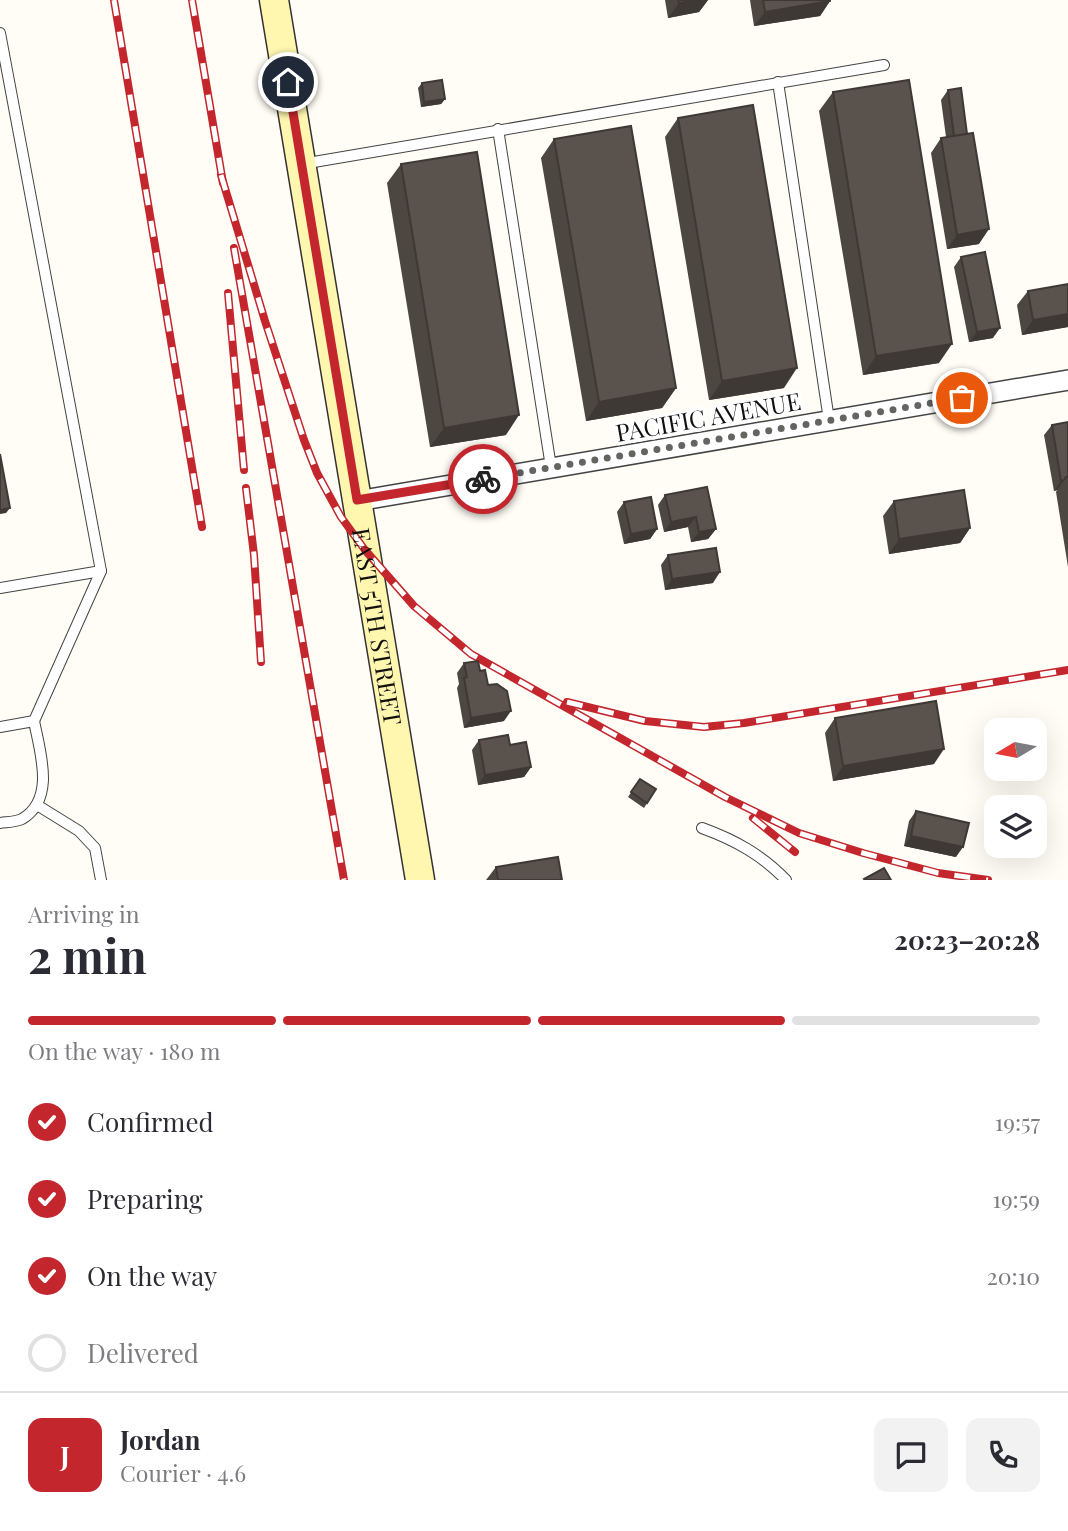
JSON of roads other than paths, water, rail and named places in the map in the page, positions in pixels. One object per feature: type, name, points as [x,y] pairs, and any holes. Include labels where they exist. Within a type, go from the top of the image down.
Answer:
[{"type":"main road","name":"EAST 5TH STREET","points":[[274,0],[420,880]]},
{"type":"street","name":"PACIFIC AVENUE","points":[[357,500],[1068,380]]},
{"type":"lane","points":[[0,33],[101,571],[34,721],[44,776],[37,805],[21,820],[0,823]]},
{"type":"lane","points":[[302,164],[884,65]]},
{"type":"lane","points":[[778,82],[829,420]]},
{"type":"lane","points":[[498,129],[551,467]]},
{"type":"lane","points":[[0,589],[101,571]]},
{"type":"lane","points":[[0,727],[34,721]]},
{"type":"lane","points":[[37,805],[79,831],[95,848],[101,880]]},
{"type":"lane","points":[[702,828],[762,857],[786,880]]},
{"type":"railway","points":[[114,0],[202,527]]},
{"type":"railway","points":[[192,0],[223,183]]},
{"type":"railway","points":[[221,175],[265,321],[317,473],[341,517],[365,550],[414,606],[471,654],[725,797],[799,833],[938,873],[988,880]]},
{"type":"railway","points":[[234,248],[344,880]]},
{"type":"railway","points":[[228,293],[244,470]]},
{"type":"railway","points":[[246,488],[254,555],[261,662]]},
{"type":"railway","points":[[567,702],[645,721],[704,727],[744,723],[1068,670]]},
{"type":"railway","points":[[753,818],[795,852]]}]
